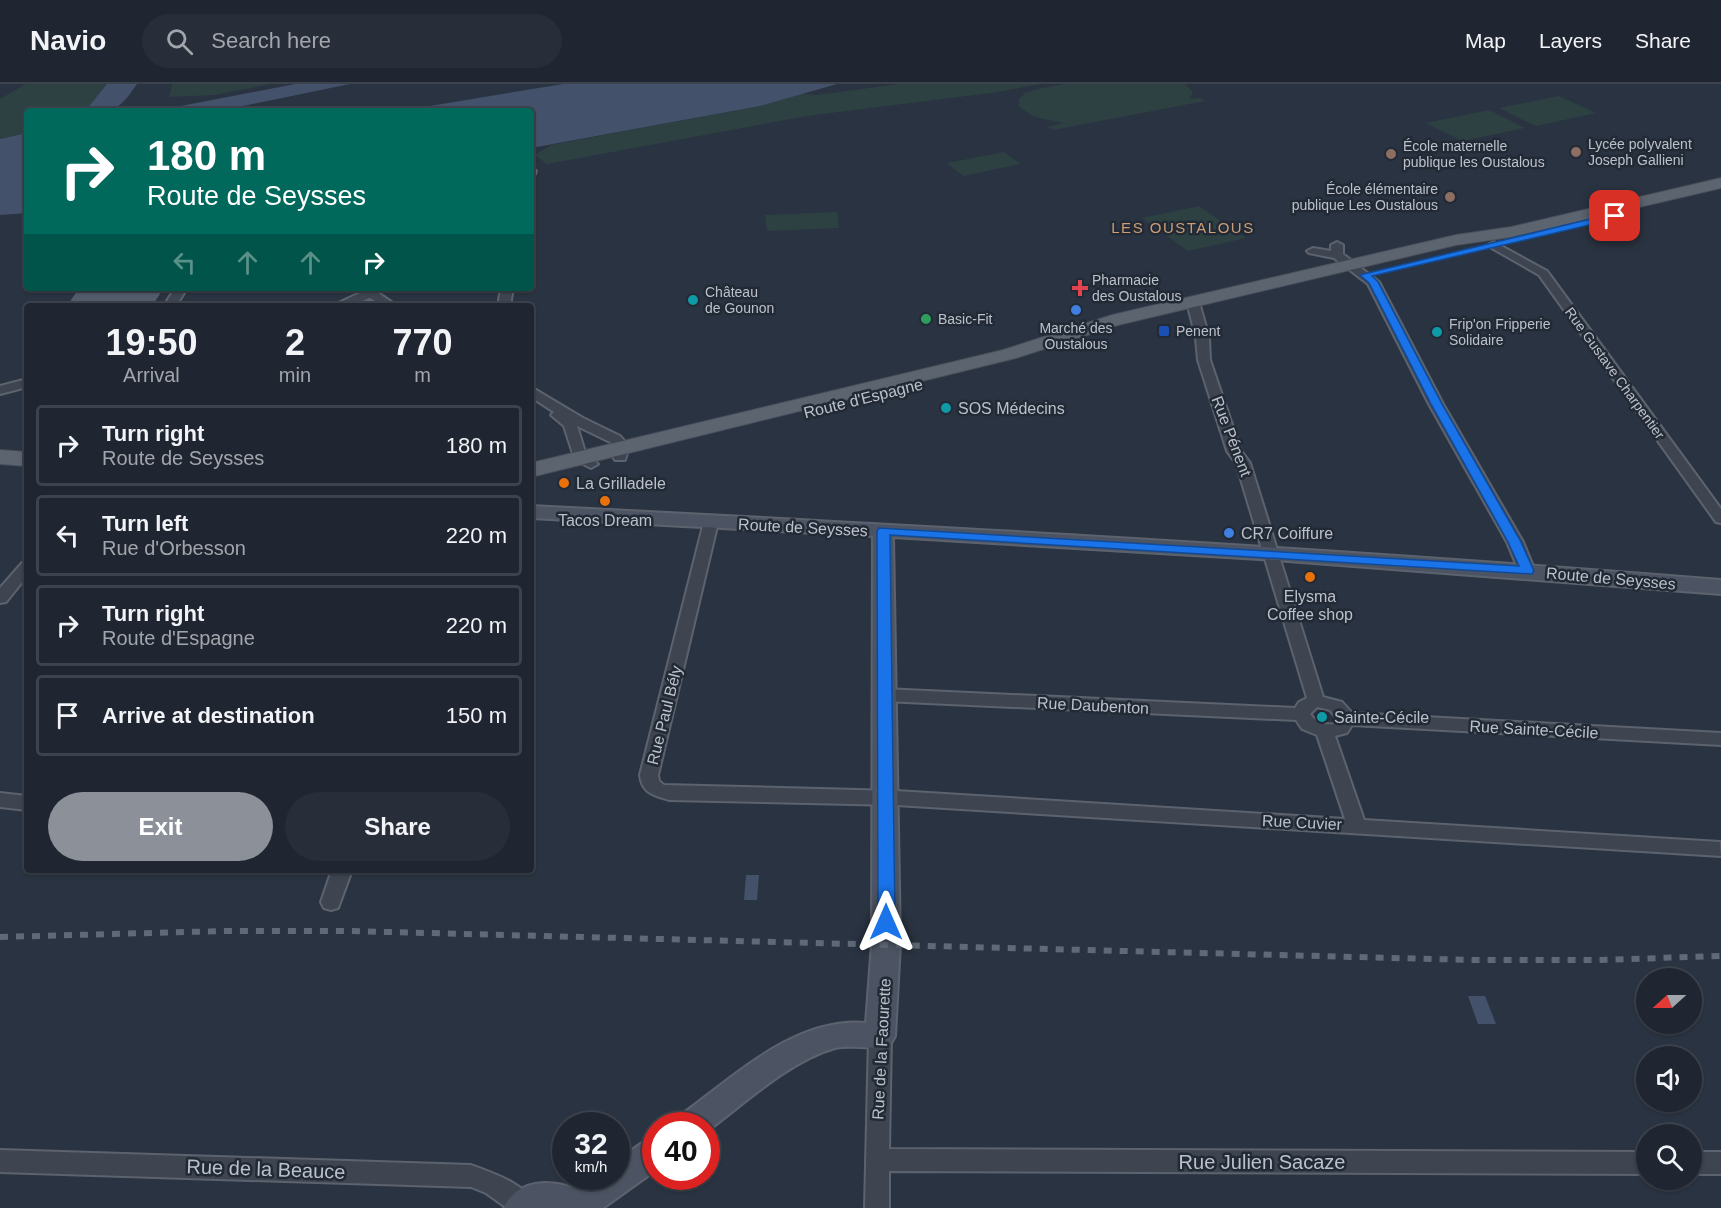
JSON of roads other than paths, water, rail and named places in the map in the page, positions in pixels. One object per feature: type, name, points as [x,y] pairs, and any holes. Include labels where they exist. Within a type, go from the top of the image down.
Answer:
[{"type":"main road","name":"Route d'Espagne","points":[[534,478],[621,452],[1194,310],[1347,260],[1511,232],[1721,183]]},
{"type":"main road","name":"Route d'Espagne","points":[[1347,260],[1494,245],[1721,190]]},
{"type":"main road","points":[[0,457],[24,459]]},
{"type":"main road","name":"Route d'Espagne","points":[[534,470],[586,461]]},
{"type":"main road","name":"Route de Seysses","points":[[534,512],[883,531],[1527,571],[1721,587]]},
{"type":"main road","name":"Rue de la Faourette","points":[[880,1036],[886,944],[883,531]]},
{"type":"main road","points":[[710,1112],[790,1055],[815,1042],[840,1034],[880,1036]]},
{"type":"main road","points":[[522,1206],[542,1197],[561,1197],[578,1208],[642,1161]]},
{"type":"street","name":"Rue Gustave Charpentier","points":[[1494,245],[1543,273],[1721,519]]},
{"type":"street","name":"Route d'Espagne","points":[[1313,251],[1347,260]]},
{"type":"street","points":[[1347,260],[1373,282],[1436,404],[1515,542],[1527,571]]},
{"type":"street","points":[[338,303],[339,297],[348,291]]},
{"type":"street","points":[[344,303],[367,291],[387,303]]},
{"type":"street","name":"Rue Pénent","points":[[1194,310],[1206,349],[1204,360],[1234,451],[1243,463],[1316,701]]},
{"type":"street","points":[[0,390],[24,384]]},
{"type":"street","points":[[534,393],[578,421],[615,439],[621,452]]},
{"type":"street","points":[[534,403],[570,424],[586,461]]},
{"type":"street","name":"Rue Paul Bély","points":[[711,522],[649,775],[650,784],[658,790],[669,793],[884,798]]},
{"type":"street","points":[[0,598],[24,570]]},
{"type":"street","name":"Rue Daubenton","points":[[884,695],[1301,714]]},
{"type":"street","points":[[1316,701],[1336,706],[1347,719],[1341,729],[1325,732],[1305,722],[1301,714],[1305,706],[1316,701]]},
{"type":"street","name":"Rue Sainte-Cécile","points":[[1347,719],[1721,739]]},
{"type":"street","points":[[1325,732],[1356,825]]},
{"type":"street","name":"Rue Cuvier","points":[[884,798],[1356,825],[1719,849]]},
{"type":"street","points":[[0,800],[24,803]]},
{"type":"street","points":[[331,902],[341,873]]},
{"type":"street","name":"Rue de la Faourette","points":[[877,1208],[880,1036]]},
{"type":"street","name":"Rue Julien Sacaze","points":[[877,1160],[1636,1163]]},
{"type":"street","name":"Rue de la Beauce","points":[[0,1161],[471,1176],[494,1185],[522,1206]]},
{"type":"street","points":[[1702,1163],[1721,1163]]},
{"type":"water","points":[[107,84],[137,84],[126,99],[116,107],[87,108]]},
{"type":"water","points":[[295,84],[350,84],[233,108],[171,108]]},
{"type":"water","points":[[563,84],[837,84],[760,106],[534,147],[534,108],[418,108]]},
{"type":"water","points":[[24,134],[24,213],[0,215],[0,139]]},
{"type":"water","points":[[746,875],[759,875],[757,900],[744,900]]},
{"type":"water","points":[[1468,996],[1485,996],[1496,1024],[1478,1024]]},
{"type":"railway","points":[[0,937],[224,931],[350,931],[1472,960],[1598,960],[1721,956]]},
{"type":"place","name":"Lycée polyvalent Joseph Gallieni","points":[[1576,152]]},
{"type":"place","name":"École maternelle publique les Oustalous","points":[[1391,154]]},
{"type":"place","name":"École élémentaire publique Les Oustalous","points":[[1450,197]]},
{"type":"place","name":"Pharmacie des Oustalous","points":[[1080,288]]},
{"type":"place","name":"Château de Gounon","points":[[693,300]]},
{"type":"place","name":"Marché des Oustalous","points":[[1076,310]]},
{"type":"place","name":"Basic-Fit","points":[[926,319]]},
{"type":"place","name":"Penent","points":[[1164,331]]},
{"type":"place","name":"Frip'on Fripperie Solidaire","points":[[1437,332]]},
{"type":"place","name":"SOS Médecins","points":[[946,408]]},
{"type":"place","name":"La Grilladele","points":[[564,483]]},
{"type":"place","name":"Tacos Dream","points":[[605,501]]},
{"type":"place","name":"CR7 Coiffure","points":[[1229,533]]},
{"type":"place","name":"Elysma Coffee shop","points":[[1310,577]]},
{"type":"place","name":"Sainte-Cécile","points":[[1322,717]]},
{"type":"district","name":"LES OUSTALOUS","points":[[1183,228]]}]
